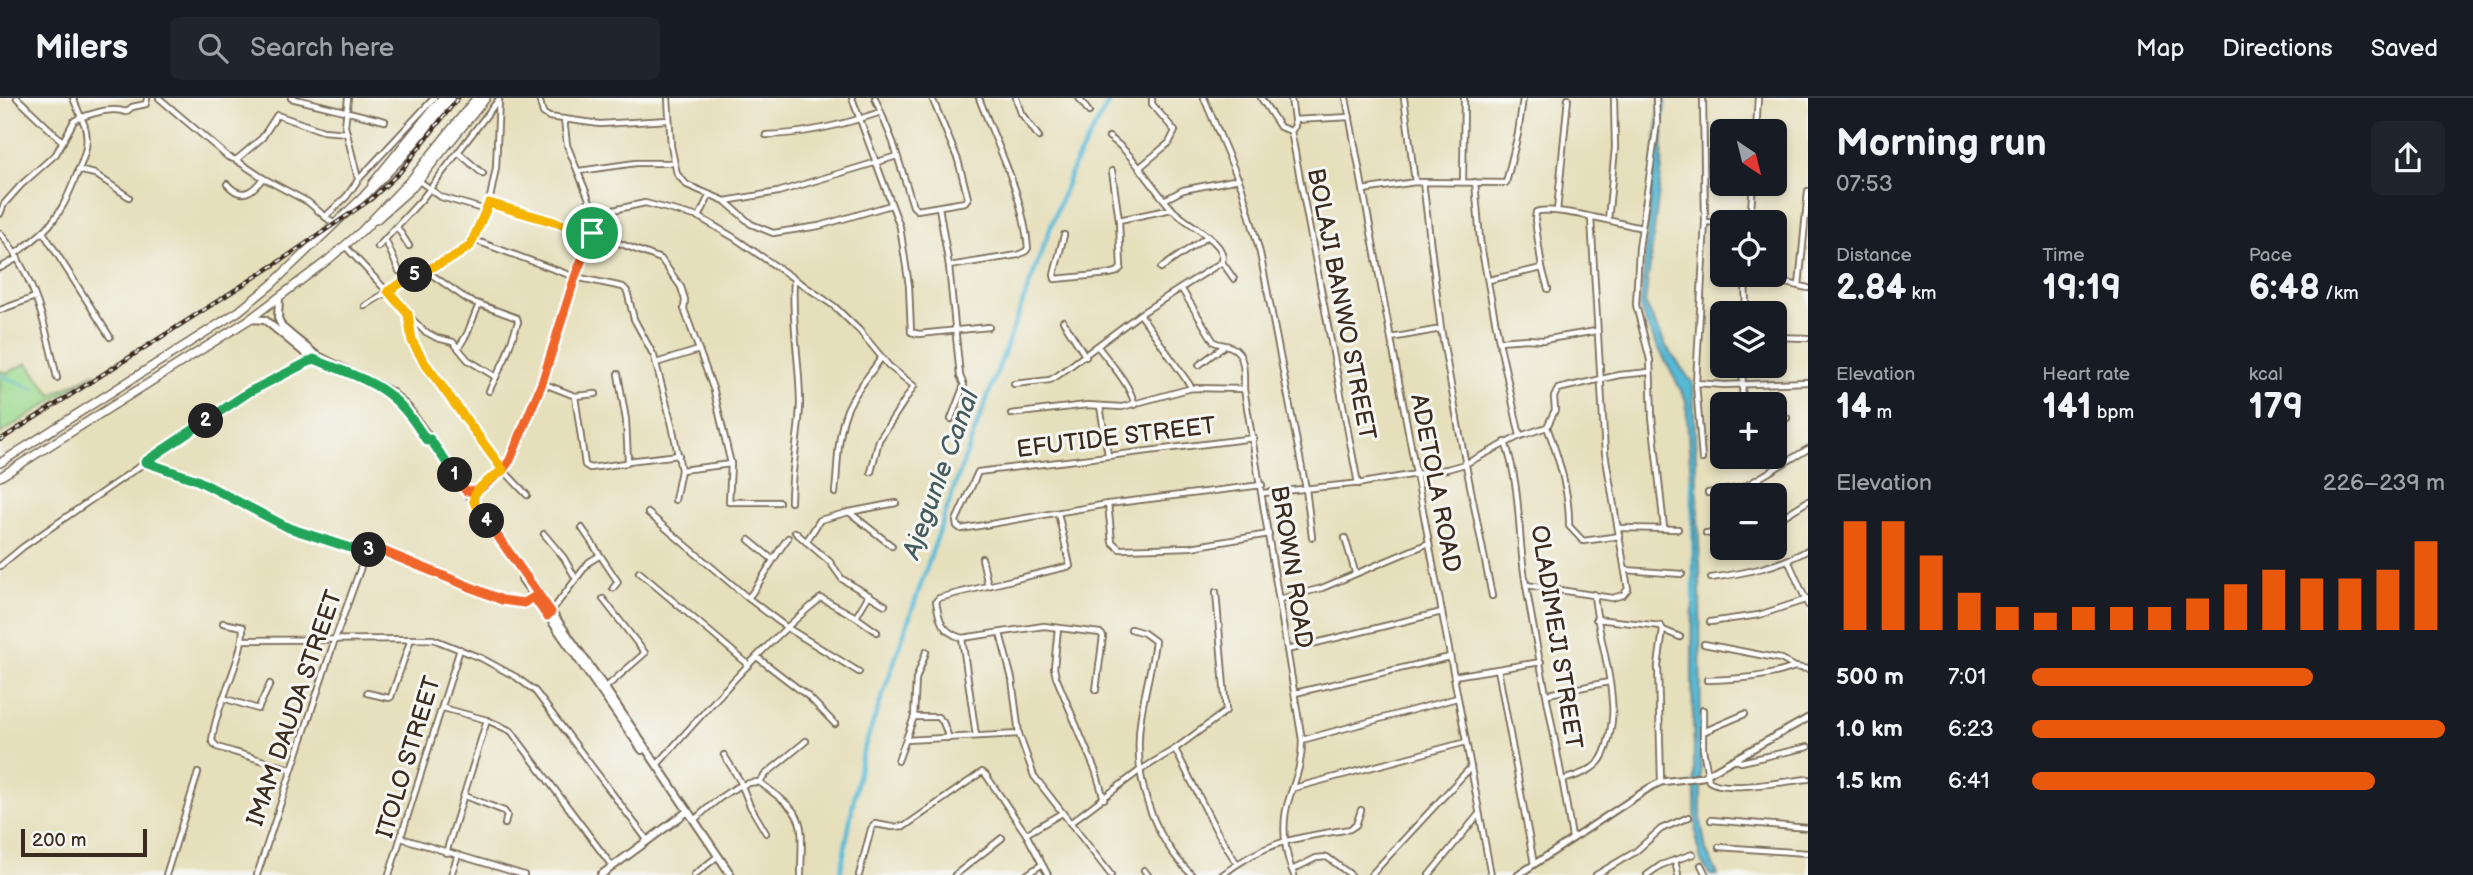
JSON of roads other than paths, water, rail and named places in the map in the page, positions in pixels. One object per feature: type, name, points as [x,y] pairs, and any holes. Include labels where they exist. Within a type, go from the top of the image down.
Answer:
[{"type":"highway","points":[[366,194],[451,98]]},
{"type":"highway","points":[[364,229],[413,178],[477,98]]},
{"type":"main road","points":[[0,463],[239,312],[366,194],[386,165],[442,98]]},
{"type":"main road","points":[[0,477],[279,298],[381,217],[418,180],[486,98]]},
{"type":"main road","points":[[279,298],[277,313],[280,324],[315,357]]},
{"type":"main road","points":[[250,319],[265,320],[315,357],[396,395],[474,502],[731,875]]},
{"type":"main road","points":[[429,440],[534,597],[605,688],[690,815]]},
{"type":"main road","points":[[601,875],[690,815]]},
{"type":"street","points":[[17,98],[63,142]]},
{"type":"street","points":[[0,268],[43,232],[66,202],[84,157],[87,139],[86,126],[73,98]]},
{"type":"street","points":[[0,214],[2,202],[56,154],[74,121],[107,110],[126,112],[132,107],[146,104],[148,98]]},
{"type":"street","points":[[159,98],[223,154],[308,202],[335,225]]},
{"type":"street","points":[[291,98],[385,121]]},
{"type":"street","points":[[348,98],[347,133],[358,180]]},
{"type":"street","points":[[325,217],[434,98]]},
{"type":"street","points":[[539,98],[545,116],[614,124],[669,120]]},
{"type":"street","points":[[668,98],[674,163],[681,180],[709,196],[725,201],[751,224],[769,233],[819,226],[891,205]]},
{"type":"street","points":[[852,98],[900,227],[906,261],[911,332],[919,334],[989,327]]},
{"type":"street","points":[[875,98],[915,209],[965,202],[968,198],[958,160],[932,98]]},
{"type":"street","points":[[948,266],[1018,255],[1028,248],[1023,216],[1014,186],[979,98]]},
{"type":"street","points":[[1016,98],[1021,113],[1040,137]]},
{"type":"street","points":[[1079,98],[1089,112]]},
{"type":"street","points":[[1139,168],[1169,143],[1175,131],[1152,104],[1152,98]]},
{"type":"street","points":[[1204,98],[1239,179],[1263,263],[1306,489],[1311,537]]},
{"type":"street","points":[[1261,98],[1280,127],[1292,131],[1295,126],[1291,98]]},
{"type":"street","name":"ADETOLA ROAD","points":[[1346,98],[1491,875]]},
{"type":"street","points":[[1404,98],[1415,182]]},
{"type":"street","points":[[1463,181],[1464,98]]},
{"type":"street","points":[[1363,190],[1415,182],[1507,182],[1523,98]]},
{"type":"street","points":[[1557,211],[1568,98]]},
{"type":"street","points":[[1608,220],[1615,149],[1614,98]]},
{"type":"street","points":[[1656,98],[1655,146],[1642,228],[1636,305],[1649,355],[1653,430],[1664,528]]},
{"type":"street","points":[[1702,459],[1696,383],[1705,222],[1703,98]]},
{"type":"street","points":[[1757,119],[1758,98]]},
{"type":"street","points":[[378,247],[429,190],[499,99]]},
{"type":"street","points":[[365,306],[425,270],[462,252],[474,240],[489,203],[497,162],[499,99]]},
{"type":"street","points":[[766,135],[813,131],[881,112]]},
{"type":"street","points":[[236,160],[262,138],[278,115],[323,131],[347,133]]},
{"type":"street","points":[[1294,120],[1350,117]]},
{"type":"street","points":[[474,502],[477,491],[503,470],[520,441],[592,233],[595,214],[567,145],[564,119]]},
{"type":"street","name":"BOLAJI BANWO STREET","points":[[1292,131],[1358,484]]},
{"type":"street","points":[[1109,136],[1172,209],[1208,236],[1222,252],[1222,260],[1234,279]]},
{"type":"street","points":[[459,153],[483,174]]},
{"type":"street","points":[[725,201],[778,192],[897,156]]},
{"type":"street","points":[[579,172],[636,163],[674,163]]},
{"type":"street","points":[[78,170],[95,174],[129,197]]},
{"type":"street","points":[[1064,235],[1055,279],[1117,272],[1121,264],[1119,220],[1112,171]]},
{"type":"street","points":[[227,184],[234,191],[250,193],[263,178]]},
{"type":"street","points":[[1166,200],[1183,190],[1239,179]]},
{"type":"street","points":[[418,180],[441,197],[486,210]]},
{"type":"street","points":[[1423,182],[1441,329],[1492,596]]},
{"type":"street","points":[[1475,182],[1480,240],[1520,436]]},
{"type":"street","points":[[1798,286],[1808,191]]},
{"type":"street","points":[[699,217],[709,196]]},
{"type":"street","points":[[595,214],[645,202],[699,217],[834,306],[882,358],[914,387],[879,440],[871,472]]},
{"type":"street","points":[[489,203],[592,233],[665,262],[681,287],[685,300],[684,309],[714,391],[731,464],[729,502],[779,502]]},
{"type":"street","points":[[939,207],[960,376],[964,386],[951,419]]},
{"type":"street","points":[[1119,220],[1172,209]]},
{"type":"street","points":[[1548,289],[1542,268],[1535,214],[1540,210],[1642,228]]},
{"type":"street","points":[[1526,585],[1615,598],[1627,593],[1605,453],[1591,218]]},
{"type":"street","points":[[1705,222],[1710,222]]},
{"type":"street","points":[[397,227],[409,246]]},
{"type":"street","points":[[43,232],[110,337]]},
{"type":"street","points":[[0,233],[31,282],[57,378]]},
{"type":"street","points":[[1161,268],[1208,236]]},
{"type":"street","points":[[385,239],[399,271]]},
{"type":"street","points":[[474,240],[575,277],[625,289],[634,319],[656,363],[678,455],[681,470],[675,500]]},
{"type":"street","points":[[345,246],[430,335],[449,340],[468,360],[496,377]]},
{"type":"street","points":[[1014,384],[1050,380],[1086,357],[1140,314],[1222,260]]},
{"type":"street","points":[[1489,280],[1542,268]]},
{"type":"street","points":[[425,270],[460,296],[514,315],[518,321],[489,391]]},
{"type":"street","points":[[790,502],[800,407],[799,361],[793,329],[794,280]]},
{"type":"street","points":[[1787,283],[1808,288]]},
{"type":"street","name":"BROWN ROAD","points":[[1181,288],[1214,342],[1234,348],[1240,356],[1244,374],[1244,389],[1262,485],[1302,740],[1300,769],[1289,799],[1285,821],[1293,873]]},
{"type":"street","points":[[0,310],[35,297]]},
{"type":"street","points":[[458,347],[467,334],[479,304]]},
{"type":"street","points":[[408,314],[412,341],[419,354],[477,437],[527,495]]},
{"type":"street","points":[[1140,314],[1192,388]]},
{"type":"street","points":[[1063,321],[1086,357]]},
{"type":"street","points":[[1391,338],[1441,329]]},
{"type":"street","points":[[1499,341],[1543,340],[1596,331]]},
{"type":"street","points":[[1787,337],[1808,338]]},
{"type":"street","points":[[1199,365],[1225,346]]},
{"type":"street","points":[[1098,347],[1120,376],[1135,405]]},
{"type":"street","points":[[656,363],[699,350]]},
{"type":"street","points":[[0,566],[145,462],[249,392],[315,357]]},
{"type":"street","points":[[835,493],[847,410],[882,358]]},
{"type":"street","points":[[1619,536],[1583,541],[1576,537],[1569,526],[1570,515],[1560,464],[1547,427],[1555,410],[1554,397],[1558,389],[1619,375],[1650,372]]},
{"type":"street","points":[[618,374],[626,420],[628,461]]},
{"type":"street","points":[[1741,392],[1742,378]]},
{"type":"street","points":[[1696,383],[1808,382]]},
{"type":"street","points":[[542,383],[575,396],[596,394]]},
{"type":"street","points":[[1011,414],[1087,405],[1135,405],[1192,388],[1244,389]]},
{"type":"street","points":[[575,396],[585,465],[590,468],[678,455]]},
{"type":"street","points":[[1100,406],[1108,455]]},
{"type":"street","points":[[1263,493],[1417,476],[1465,464],[1520,436],[1547,427]]},
{"type":"street","name":"EFUTIDE STREET","points":[[1058,513],[961,529],[956,521],[976,475],[982,472],[1254,438]]},
{"type":"street","name":"OLADIMEJI STREET","points":[[1505,443],[1518,492],[1520,543],[1526,585],[1548,694],[1572,838]]},
{"type":"street","points":[[1708,494],[1744,487],[1808,449]]},
{"type":"street","points":[[145,462],[197,480],[289,528],[366,553],[370,549],[378,549],[502,600],[524,603],[534,597]]},
{"type":"street","points":[[681,470],[731,464]]},
{"type":"street","points":[[1096,690],[1102,634],[1029,626],[1000,634],[962,638],[950,634],[940,620],[937,599],[1070,566],[1058,513],[1108,504],[1262,485]]},
{"type":"street","points":[[466,491],[477,491]]},
{"type":"street","points":[[1787,514],[1808,501]]},
{"type":"street","points":[[806,542],[821,519],[896,503]]},
{"type":"street","points":[[1108,504],[1112,542],[1120,549],[1191,547],[1269,534]]},
{"type":"street","points":[[849,512],[892,546]]},
{"type":"street","points":[[648,513],[786,627],[859,672]]},
{"type":"street","points":[[582,528],[618,582],[613,588]]},
{"type":"street","points":[[1618,528],[1678,529]]},
{"type":"street","points":[[795,533],[830,562],[842,579],[884,605]]},
{"type":"street","points":[[1706,533],[1710,534]]},
{"type":"street","points":[[544,534],[564,558],[576,579]]},
{"type":"street","points":[[748,598],[788,538]]},
{"type":"street","points":[[1345,538],[1355,572]]},
{"type":"street","points":[[748,540],[772,559]]},
{"type":"street","points":[[1280,599],[1322,588],[1429,543]]},
{"type":"street","points":[[1712,578],[1750,572],[1788,560],[1808,550]]},
{"type":"street","name":"IMAM DAUDA STREET","points":[[257,875],[366,553]]},
{"type":"street","points":[[549,614],[589,562],[599,556]]},
{"type":"street","points":[[982,558],[988,586]]},
{"type":"street","points":[[1710,622],[1759,615],[1807,601],[1788,560]]},
{"type":"street","points":[[1625,570],[1682,574]]},
{"type":"street","points":[[639,572],[749,664]]},
{"type":"street","points":[[1070,823],[1226,711],[1216,592]]},
{"type":"street","points":[[1563,780],[1592,768],[1602,759],[1612,720],[1613,702],[1596,619],[1594,594]]},
{"type":"street","points":[[856,617],[869,595]]},
{"type":"street","points":[[657,765],[749,664],[786,627],[821,598],[877,632]]},
{"type":"street","points":[[603,599],[645,653],[605,688]]},
{"type":"street","points":[[1287,650],[1442,612]]},
{"type":"street","points":[[1596,619],[1661,626],[1680,637]]},
{"type":"street","points":[[223,623],[243,627],[243,639],[213,731],[214,745],[291,769]]},
{"type":"street","points":[[1058,628],[1054,668],[1056,677],[1096,772],[1104,799]]},
{"type":"street","points":[[1131,629],[1144,633],[1155,641],[1141,717],[1139,771],[1162,839],[1170,852],[1192,875]]},
{"type":"street","points":[[1661,782],[1658,666],[1663,629]]},
{"type":"street","points":[[1000,634],[1012,679],[1019,734],[1034,776],[1111,875]]},
{"type":"street","points":[[962,638],[976,736]]},
{"type":"street","points":[[243,639],[433,639],[460,649],[516,677],[536,691],[648,841]]},
{"type":"street","points":[[368,693],[391,697],[411,639]]},
{"type":"street","points":[[1704,644],[1781,659],[1795,667],[1808,669]]},
{"type":"street","name":"ITOLO STREET","points":[[389,875],[460,649]]},
{"type":"street","points":[[898,761],[914,717],[916,679],[926,652]]},
{"type":"street","points":[[757,657],[809,697],[835,724]]},
{"type":"street","points":[[1294,693],[1450,657]]},
{"type":"street","points":[[1454,676],[1541,662]]},
{"type":"street","points":[[1707,680],[1751,679],[1795,667]]},
{"type":"street","points":[[1498,669],[1534,864]]},
{"type":"street","points":[[1548,694],[1609,682]]},
{"type":"street","points":[[223,698],[258,709],[270,684]]},
{"type":"street","points":[[1302,740],[1457,698]]},
{"type":"street","points":[[443,708],[506,727],[518,737],[612,866]]},
{"type":"street","points":[[1703,710],[1705,775],[1712,784],[1727,786],[1808,779]]},
{"type":"street","points":[[1703,732],[1745,714]]},
{"type":"street","points":[[914,717],[938,718],[943,722],[949,738]]},
{"type":"street","points":[[1518,875],[1661,782],[1705,775],[1808,718]]},
{"type":"street","points":[[446,853],[487,720]]},
{"type":"street","points":[[906,740],[1019,734]]},
{"type":"street","points":[[690,815],[741,785],[759,782],[806,741]]},
{"type":"street","points":[[1293,789],[1466,741]]},
{"type":"street","points":[[1734,759],[1741,762],[1808,747]]},
{"type":"street","points":[[1175,749],[1215,828],[1237,864]]},
{"type":"street","points":[[724,755],[766,834]]},
{"type":"street","points":[[1371,875],[1472,766]]},
{"type":"street","points":[[859,875],[871,829],[875,824],[892,827],[905,825],[982,772],[1026,834],[1048,875]]},
{"type":"street","points":[[166,875],[198,773]]},
{"type":"street","points":[[759,782],[785,802],[799,818],[802,835],[801,875]]},
{"type":"street","points":[[465,796],[504,811],[507,815],[506,824]]},
{"type":"street","points":[[1222,875],[1255,852],[1286,840],[1350,828],[1356,825],[1361,810]]},
{"type":"street","points":[[1026,834],[1062,813]]},
{"type":"street","points":[[1429,875],[1479,815]]},
{"type":"street","points":[[1596,875],[1635,852],[1661,829],[1689,817]]},
{"type":"street","points":[[1711,820],[1808,828]]},
{"type":"street","points":[[401,838],[524,875]]},
{"type":"street","points":[[955,875],[1002,838]]},
{"type":"street","points":[[1719,847],[1808,853]]},
{"type":"street","points":[[1647,875],[1661,865],[1693,854]]},
{"type":"street","points":[[451,875],[458,855]]},
{"type":"street","points":[[694,875],[719,856]]},
{"type":"street","points":[[1293,873],[1316,858],[1327,857],[1351,875]]},
{"type":"street","points":[[1675,860],[1678,875]]},
{"type":"street","points":[[1026,875],[1041,865]]},
{"type":"street","points":[[1701,865],[1706,875]]},
{"type":"street","points":[[500,875],[502,869]]},
{"type":"water","points":[[1660,98],[1664,98],[1662,166],[1645,303],[1666,346],[1693,384],[1700,570],[1701,821],[1706,851],[1718,875],[1710,875],[1701,860],[1696,840],[1692,673],[1694,525],[1686,400],[1640,308]]},
{"type":"waterway","name":"Ajegunle Canal","points":[[840,875],[862,755],[959,474],[1073,167],[1111,98]]},
{"type":"waterway","points":[[1663,130],[1666,98]]},
{"type":"waterway","points":[[0,375],[36,390]]},
{"type":"waterway","points":[[1691,480],[1693,604]]},
{"type":"railway","points":[[0,440],[274,265],[370,200],[400,172],[458,98]]}]
